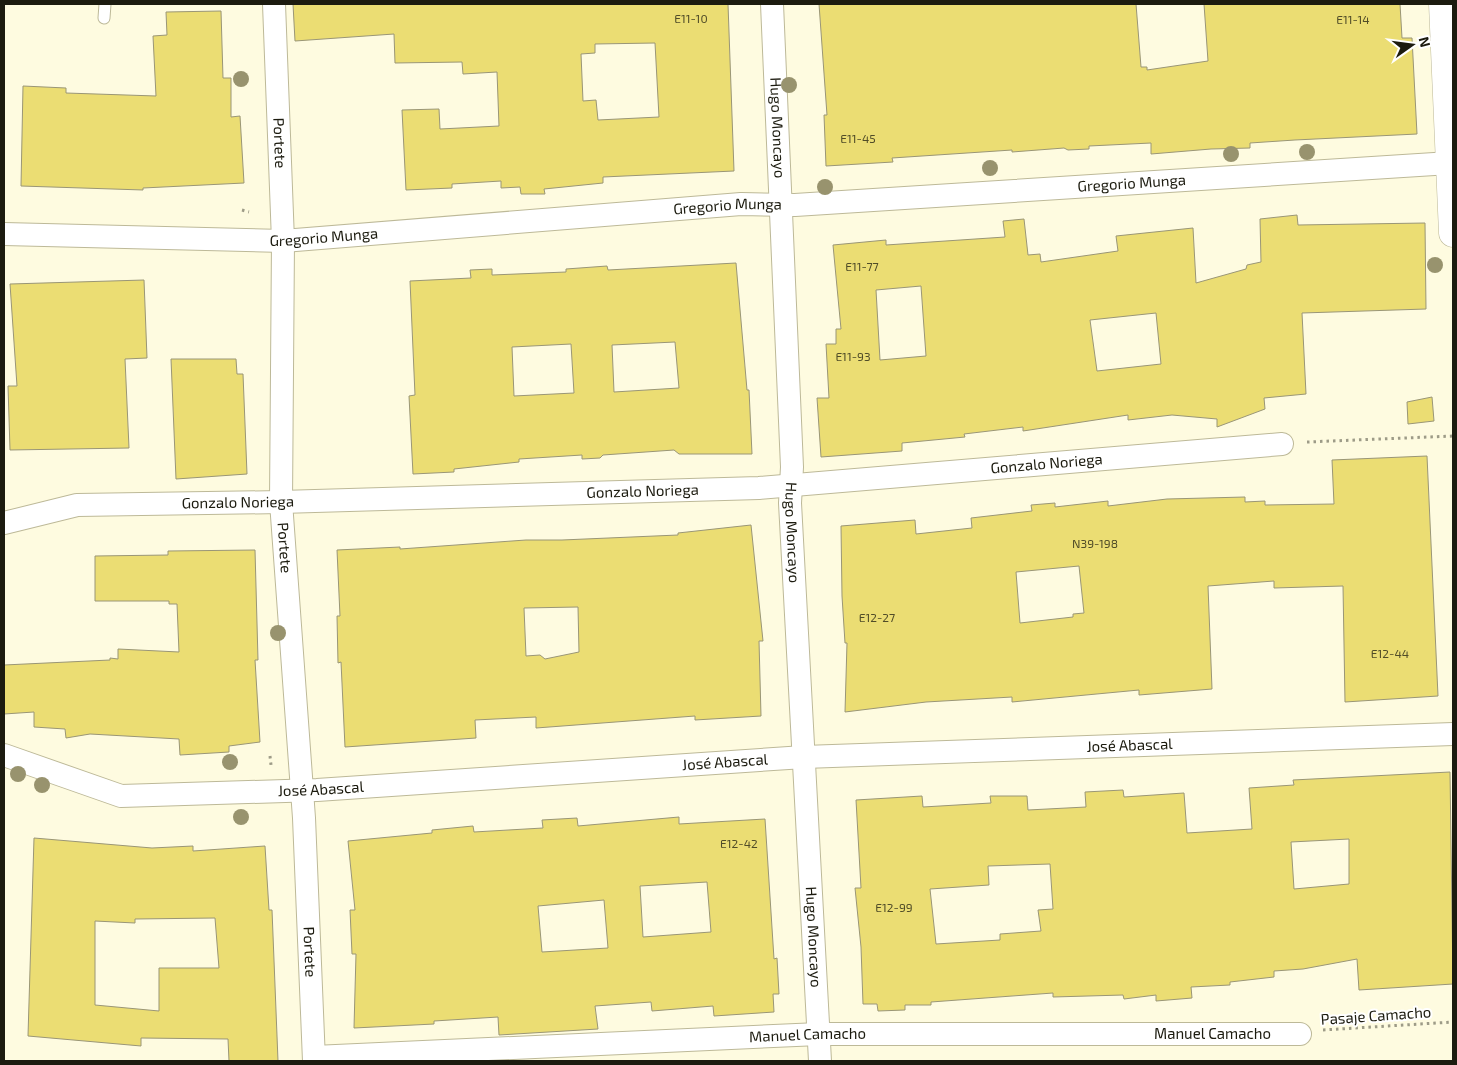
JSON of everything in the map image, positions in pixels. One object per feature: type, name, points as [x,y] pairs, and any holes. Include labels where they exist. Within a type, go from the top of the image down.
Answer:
[{"type":"main road","points":[[1443,4],[1453,232]]},
{"type":"street","name":"Portete","points":[[274,4],[283,241],[281,502],[302,790],[314,1059]]},
{"type":"street","name":"Hugo Moncayo","points":[[772,4],[792,467],[790,486],[820,1061]]},
{"type":"street","name":"Gregorio Munga","points":[[4,234],[283,241],[741,204],[782,205],[1450,163]]},
{"type":"street","name":"Gonzalo Noriega","points":[[4,523],[77,505],[281,502],[790,486],[1282,444]]},
{"type":"street","name":"José Abascal","points":[[4,755],[121,796],[302,790],[804,758],[1453,734]]},
{"type":"street","name":"Manuel Camacho","points":[[314,1059],[819,1034],[1300,1034]]},
{"type":"lane","points":[[104,18],[105,4]]},
{"type":"path","points":[[242,210],[249,212]]},
{"type":"path","points":[[1282,444],[1453,436]]},
{"type":"path","points":[[270,756],[271,765]]},
{"type":"path","name":"Pasaje Camacho","points":[[1300,1034],[1336,1028],[1453,1022]]},
{"type":"building","points":[[293,4],[728,4],[734,171],[603,177],[603,183],[544,189],[545,194],[521,194],[520,187],[501,188],[501,181],[452,184],[452,188],[406,190],[402,110],[439,109],[440,129],[499,126],[497,72],[463,74],[462,62],[395,63],[394,34],[295,41]],"holes":[[[655,43],[659,117],[598,120],[596,100],[583,101],[581,54],[595,53],[595,44]]]},
{"type":"building","points":[[819,4],[1136,4],[1141,67],[1147,67],[1147,70],[1208,61],[1204,4],[1400,4],[1402,38],[1412,38],[1417,134],[1250,143],[1250,148],[1151,154],[1151,143],[1089,146],[1089,149],[1068,150],[1064,148],[1012,152],[1012,150],[892,158],[893,162],[826,166],[824,115],[827,115]]},
{"type":"building","points":[[221,11],[223,78],[231,78],[231,117],[240,116],[244,183],[143,188],[143,190],[21,186],[23,86],[66,88],[66,93],[156,96],[153,36],[167,35],[166,12]]},
{"type":"building","points":[[1297,215],[1298,225],[1425,223],[1426,309],[1302,313],[1306,394],[1264,398],[1265,409],[1217,427],[1217,419],[1172,415],[1128,420],[1128,415],[1023,431],[1023,427],[964,434],[965,437],[902,443],[902,451],[821,457],[817,398],[829,398],[826,344],[836,344],[836,329],[841,329],[833,245],[886,240],[886,245],[1005,237],[1003,221],[1024,219],[1028,255],[1040,254],[1041,262],[1118,251],[1116,236],[1193,228],[1196,283],[1246,269],[1247,265],[1261,262],[1260,219]],"holes":[[[921,286],[926,356],[880,360],[876,290]],[[1156,313],[1161,364],[1097,371],[1090,320]]]},
{"type":"building","points":[[736,263],[747,390],[749,390],[752,454],[679,454],[674,450],[603,455],[600,458],[582,459],[582,455],[519,459],[519,462],[454,469],[454,472],[413,474],[409,396],[415,395],[410,281],[471,278],[470,270],[492,269],[492,275],[566,272],[566,269],[607,266],[608,270]],"holes":[[[675,342],[679,388],[614,392],[612,345]],[[571,344],[574,393],[514,396],[512,347]]]},
{"type":"building","points":[[144,280],[147,358],[125,359],[129,448],[10,450],[8,386],[17,386],[10,284]]},
{"type":"building","points":[[171,359],[236,359],[237,374],[243,374],[247,474],[176,479]]},
{"type":"building","points":[[1432,397],[1434,421],[1408,424],[1407,402]]},
{"type":"building","points":[[1427,456],[1438,696],[1345,702],[1343,586],[1274,588],[1274,581],[1208,586],[1212,689],[1139,695],[1139,690],[1012,702],[1012,697],[926,702],[845,712],[847,643],[845,643],[842,596],[841,526],[915,520],[916,534],[972,528],[971,518],[1032,511],[1031,505],[1055,503],[1055,507],[1108,501],[1108,506],[1167,499],[1245,497],[1245,502],[1265,501],[1265,505],[1334,504],[1332,460]],"holes":[[[1079,566],[1084,613],[1073,614],[1073,617],[1020,623],[1016,572]]]},
{"type":"building","points":[[751,525],[763,641],[759,641],[761,716],[695,720],[695,716],[536,728],[536,717],[475,720],[476,738],[345,747],[341,662],[338,663],[337,616],[340,616],[337,550],[400,547],[400,549],[526,540],[678,535],[678,533]],"holes":[[[578,607],[579,652],[545,659],[540,655],[526,656],[524,608]]]},
{"type":"building","points":[[255,550],[258,660],[255,660],[260,742],[229,746],[229,752],[180,755],[179,739],[90,734],[66,738],[65,729],[34,727],[34,712],[4,714],[4,665],[118,659],[118,649],[179,652],[177,604],[169,604],[169,601],[95,601],[95,556],[168,555],[168,551]]},
{"type":"building","points":[[1450,772],[1453,984],[1359,990],[1357,959],[1303,969],[1274,971],[1274,977],[1230,982],[1230,985],[1191,987],[1192,998],[1156,1001],[1156,995],[1124,999],[1123,995],[1053,997],[1053,993],[931,1002],[931,1005],[905,1005],[905,1010],[878,1011],[877,1004],[863,1004],[861,947],[855,888],[861,888],[856,800],[922,796],[923,807],[991,803],[990,796],[1027,796],[1028,810],[1086,807],[1085,792],[1123,790],[1124,797],[1184,793],[1187,833],[1252,829],[1249,788],[1294,785],[1293,780]],"holes":[[[1349,839],[1349,884],[1294,889],[1291,842]],[[1050,864],[1053,909],[1038,910],[1041,931],[1000,934],[1000,940],[936,944],[930,889],[989,885],[988,866]]]},
{"type":"building","points":[[679,817],[679,824],[765,819],[774,959],[777,958],[779,994],[773,994],[774,1012],[714,1016],[713,1006],[652,1011],[651,1002],[595,1006],[598,1029],[499,1035],[498,1017],[434,1021],[434,1024],[354,1028],[356,954],[352,954],[350,910],[355,910],[348,841],[432,833],[432,830],[473,826],[474,832],[543,828],[542,820],[577,818],[578,826]],"holes":[[[707,882],[711,932],[643,937],[640,886]],[[604,900],[608,948],[542,952],[538,906]]]},
{"type":"building","points":[[34,838],[152,848],[193,846],[193,851],[265,846],[269,910],[272,910],[278,1061],[229,1061],[228,1039],[141,1038],[141,1046],[28,1036]],"holes":[[[215,918],[219,968],[159,968],[159,1011],[95,1005],[95,921],[135,923],[135,919]]]}]
